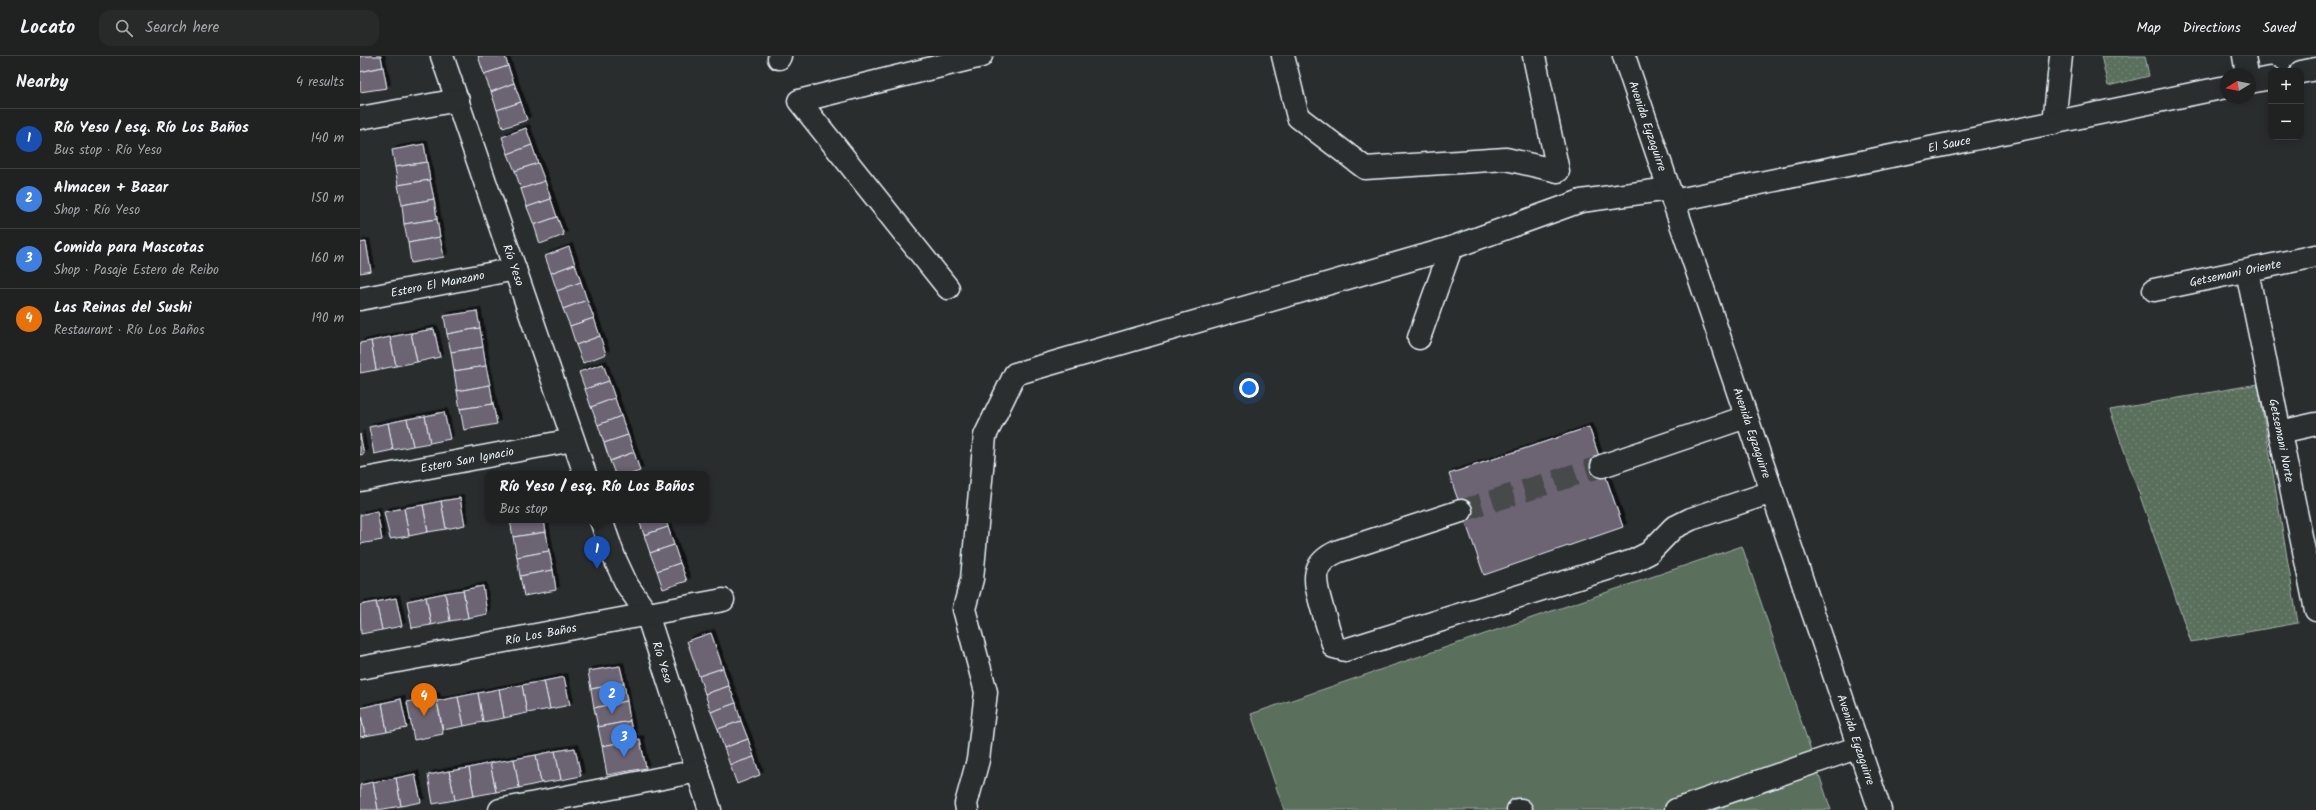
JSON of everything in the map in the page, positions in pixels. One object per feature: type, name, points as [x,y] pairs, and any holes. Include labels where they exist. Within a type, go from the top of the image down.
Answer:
[{"type":"street","name":"Río Yeso","points":[[442,56],[584,471]]},
{"type":"street","points":[[948,288],[799,101],[981,56]]},
{"type":"street","points":[[1283,56],[1298,117],[1365,168],[1506,159],[1558,171],[1534,56]]},
{"type":"street","name":"Avenida Eyzaguirre","points":[[1624,56],[1880,810]]},
{"type":"street","points":[[2054,123],[2061,56]]},
{"type":"street","points":[[2244,56],[2246,68]]},
{"type":"street","points":[[2304,71],[2316,69]]},
{"type":"street","points":[[2256,81],[2268,79]]},
{"type":"street","name":"El Sauce","points":[[967,810],[966,804],[978,760],[986,692],[964,609],[972,579],[985,436],[1015,374],[1451,248],[1581,201],[1671,195],[2054,123],[2220,88]]},
{"type":"street","points":[[360,118],[458,100]]},
{"type":"street","points":[[1419,338],[1451,248]]},
{"type":"street","name":"Getsemani Oriente","points":[[2154,290],[2316,256]]},
{"type":"street","name":"Estero El Manzano","points":[[360,299],[515,269]]},
{"type":"street","name":"Getsemani Norte","points":[[2247,271],[2280,432],[2314,585],[2316,610]]},
{"type":"street","points":[[1602,466],[1746,417]]},
{"type":"street","points":[[2280,432],[2316,424]]},
{"type":"street","name":"Estero San Ignacio","points":[[360,480],[573,440]]},
{"type":"street","points":[[1461,511],[1338,551],[1329,555],[1321,563],[1316,572],[1316,590],[1334,647],[1346,650],[1633,561],[1649,553],[1673,528],[1691,519],[1772,492]]},
{"type":"street","name":"Río Yeso","points":[[602,523],[614,557],[628,585],[647,614],[710,810]]},
{"type":"street","name":"Río Los Baños","points":[[360,668],[723,600]]},
{"type":"street","points":[[1676,810],[1859,747]]},
{"type":"street","points":[[500,810],[698,771]]},
{"type":"green space","points":[[2101,56],[2145,56],[2149,76],[2108,86]]},
{"type":"green space","points":[[2258,384],[2298,623],[2191,642],[2110,410]]},
{"type":"green space","points":[[1742,546],[1831,810],[1284,810],[1251,714]]},
{"type":"building","points":[[360,56],[381,56],[383,67],[360,72]]},
{"type":"building","points":[[478,56],[505,56],[508,66],[484,74]]},
{"type":"building","points":[[508,66],[514,83],[491,92],[484,74]]},
{"type":"building","points":[[383,67],[387,88],[360,92],[360,72]]},
{"type":"building","points":[[514,83],[521,102],[497,110],[491,92]]},
{"type":"building","points":[[521,102],[527,120],[503,128],[497,110]]},
{"type":"building","points":[[526,128],[532,145],[508,154],[502,137]]},
{"type":"building","points":[[424,144],[427,162],[395,167],[392,150]]},
{"type":"building","points":[[532,145],[538,163],[515,171],[508,154]]},
{"type":"building","points":[[427,162],[430,180],[398,185],[395,167]]},
{"type":"building","points":[[538,163],[545,181],[521,189],[515,171]]},
{"type":"building","points":[[430,180],[434,199],[402,205],[398,185]]},
{"type":"building","points":[[545,181],[551,199],[527,207],[521,189]]},
{"type":"building","points":[[434,199],[437,219],[404,224],[402,205]]},
{"type":"building","points":[[551,199],[557,217],[534,225],[527,207]]},
{"type":"building","points":[[557,217],[564,235],[540,244],[534,225]]},
{"type":"building","points":[[437,219],[440,237],[408,243],[404,224]]},
{"type":"building","points":[[440,237],[444,257],[411,263],[408,243]]},
{"type":"building","points":[[366,242],[371,271],[360,273],[360,243]]},
{"type":"building","points":[[569,247],[575,264],[551,273],[545,256]]},
{"type":"building","points":[[575,264],[581,282],[557,291],[551,273]]},
{"type":"building","points":[[581,282],[587,300],[563,309],[557,291]]},
{"type":"building","points":[[587,300],[594,318],[570,326],[563,309]]},
{"type":"building","points":[[477,311],[480,328],[447,334],[444,316]]},
{"type":"building","points":[[594,318],[600,336],[576,345],[570,326]]},
{"type":"building","points":[[480,328],[483,347],[451,352],[447,334]]},
{"type":"building","points":[[434,329],[440,357],[417,362],[411,333]]},
{"type":"building","points":[[411,333],[417,362],[396,366],[390,337]]},
{"type":"building","points":[[600,336],[606,354],[583,363],[576,345]]},
{"type":"building","points":[[390,337],[396,366],[376,370],[371,341]]},
{"type":"building","points":[[371,341],[376,370],[360,373],[360,343]]},
{"type":"building","points":[[483,347],[486,366],[454,371],[451,352]]},
{"type":"building","points":[[603,364],[609,381],[585,389],[579,372]]},
{"type":"building","points":[[486,366],[490,385],[457,391],[454,371]]},
{"type":"building","points":[[609,381],[615,398],[591,407],[585,389]]},
{"type":"building","points":[[490,385],[493,404],[460,409],[457,391]]},
{"type":"building","points":[[615,398],[621,416],[598,425],[591,407]]},
{"type":"building","points":[[493,404],[497,424],[464,430],[460,409]]},
{"type":"building","points":[[444,412],[450,439],[430,443],[425,416]]},
{"type":"building","points":[[425,416],[430,443],[413,446],[407,419]]},
{"type":"building","points":[[621,416],[628,435],[604,443],[598,425]]},
{"type":"building","points":[[407,419],[413,446],[393,450],[388,423]]},
{"type":"building","points":[[388,423],[393,450],[374,454],[369,427]]},
{"type":"building","points":[[1589,427],[1623,527],[1484,575],[1449,474]]},
{"type":"building","points":[[360,434],[364,454],[360,455]]},
{"type":"building","points":[[628,435],[634,452],[610,461],[604,443]]},
{"type":"building","points":[[634,452],[640,471],[614,471],[610,461]]},
{"type":"building","points":[[460,498],[465,525],[446,529],[441,501]]},
{"type":"building","points":[[441,501],[446,529],[428,532],[423,505]]},
{"type":"building","points":[[423,505],[428,532],[409,536],[404,508]]},
{"type":"building","points":[[404,508],[409,536],[390,539],[384,512]]},
{"type":"building","points":[[377,511],[382,540],[360,544],[360,515]]},
{"type":"building","points":[[511,523],[544,523],[546,532],[513,537]]},
{"type":"building","points":[[640,523],[667,523],[668,527],[644,535]]},
{"type":"building","points":[[668,527],[674,545],[650,553],[644,535]]},
{"type":"building","points":[[546,532],[549,551],[517,557],[513,537]]},
{"type":"building","points":[[674,545],[680,563],[657,571],[650,553]]},
{"type":"building","points":[[549,551],[553,570],[520,576],[517,557]]},
{"type":"building","points":[[680,563],[687,581],[663,589],[657,571]]},
{"type":"building","points":[[553,570],[556,590],[524,596],[520,576]]},
{"type":"building","points":[[483,586],[487,614],[468,618],[463,590]]},
{"type":"building","points":[[463,590],[468,618],[450,621],[445,593]]},
{"type":"building","points":[[445,593],[450,621],[431,625],[426,597]]},
{"type":"building","points":[[426,597],[431,625],[412,628],[407,601]]},
{"type":"building","points":[[396,598],[402,626],[382,630],[376,602]]},
{"type":"building","points":[[376,602],[382,630],[361,634],[360,605]]},
{"type":"building","points":[[711,633],[723,668],[699,676],[687,641]]},
{"type":"building","points":[[620,666],[624,683],[591,689],[588,671]]},
{"type":"building","points":[[723,668],[729,686],[705,694],[699,676]]},
{"type":"building","points":[[564,677],[570,705],[550,709],[544,681]]},
{"type":"building","points":[[544,681],[550,709],[527,713],[522,685]]},
{"type":"building","points":[[624,683],[627,701],[594,708],[591,689]]},
{"type":"building","points":[[522,685],[527,713],[504,718],[499,689]]},
{"type":"building","points":[[729,686],[736,703],[711,712],[705,694]]},
{"type":"building","points":[[499,689],[504,718],[483,722],[478,693]]},
{"type":"building","points":[[478,693],[483,722],[464,726],[458,697]]},
{"type":"building","points":[[436,696],[443,734],[414,740],[407,702]]},
{"type":"building","points":[[458,697],[464,726],[443,730],[437,701]]},
{"type":"building","points":[[401,699],[407,728],[387,732],[382,703]]},
{"type":"building","points":[[627,701],[630,721],[598,727],[594,708]]},
{"type":"building","points":[[382,703],[387,732],[365,736],[360,708]]},
{"type":"building","points":[[736,703],[741,721],[718,729],[711,712]]},
{"type":"building","points":[[360,712],[365,736],[360,737]]},
{"type":"building","points":[[630,721],[634,740],[602,746],[598,727]]},
{"type":"building","points":[[741,721],[748,739],[724,748],[718,729]]},
{"type":"building","points":[[640,739],[646,768],[607,775],[602,746]]},
{"type":"building","points":[[748,739],[754,757],[730,765],[724,748]]},
{"type":"building","points":[[575,748],[581,776],[561,780],[555,751]]},
{"type":"building","points":[[555,751],[561,780],[541,783],[536,755]]},
{"type":"building","points":[[536,755],[541,783],[519,788],[514,759]]},
{"type":"building","points":[[754,757],[760,775],[737,784],[730,765]]},
{"type":"building","points":[[514,759],[519,788],[496,792],[490,763]]},
{"type":"building","points":[[490,763],[496,792],[474,796],[469,768]]},
{"type":"building","points":[[469,768],[474,796],[455,800],[449,771]]},
{"type":"building","points":[[449,771],[455,800],[433,804],[428,775]]},
{"type":"building","points":[[415,774],[421,802],[401,806],[396,778]]},
{"type":"building","points":[[396,778],[401,806],[378,810],[373,782]]},
{"type":"building","points":[[373,782],[378,810],[360,810],[360,785]]},
{"type":"tunnel","points":[[1461,511],[1602,466]]},
{"type":"place","name":"Río Yeso / esq. Río Los Baños","points":[[597,569]]},
{"type":"place","name":"Almacen + Bazar","points":[[612,714]]},
{"type":"place","name":"Las Reinas del Sushi","points":[[424,716]]},
{"type":"place","name":"Comida para Mascotas","points":[[624,757]]}]
